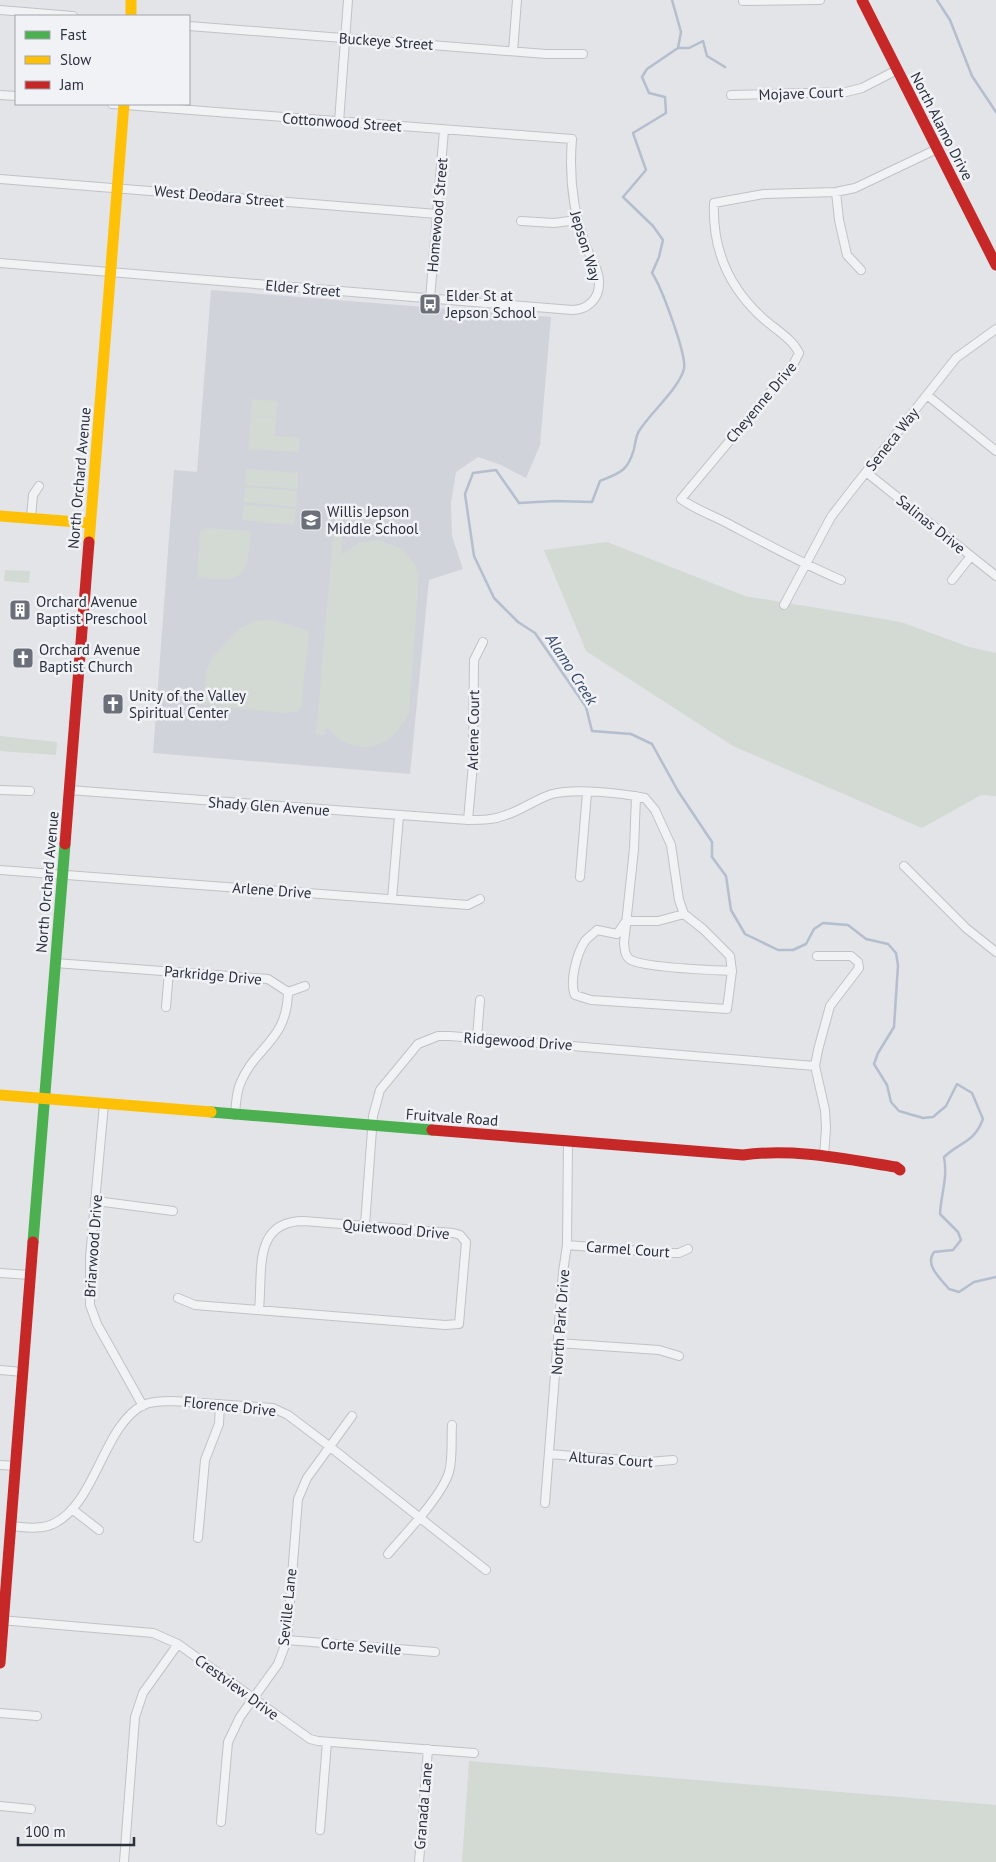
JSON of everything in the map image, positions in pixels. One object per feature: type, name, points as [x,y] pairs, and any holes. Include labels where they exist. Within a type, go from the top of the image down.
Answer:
[{"type":"street","points":[[131,0],[131,15]]},
{"type":"street","points":[[339,122],[348,0]]},
{"type":"street","points":[[513,51],[516,0]]},
{"type":"street","points":[[743,1],[820,0]]},
{"type":"street","name":"North Alamo Drive","points":[[862,0],[996,265]]},
{"type":"street","points":[[0,10],[61,15]]},
{"type":"street","name":"Buckeye Street","points":[[190,26],[513,51],[583,54]]},
{"type":"street","name":"Mojave Court","points":[[731,95],[846,92],[862,88],[897,70]]},
{"type":"street","points":[[0,95],[15,96]]},
{"type":"street","name":"North Orchard Avenue","points":[[0,1663],[117,188],[120,105]]},
{"type":"street","name":"Cottonwood Street","points":[[132,105],[572,139]]},
{"type":"street","name":"Homewood Street","points":[[430,299],[444,130]]},
{"type":"street","name":"Jepson Way","points":[[572,139],[570,173],[577,220],[598,275],[598,293]]},
{"type":"street","name":"Cheyenne Drive","points":[[805,564],[689,505],[681,498],[793,365],[799,353],[792,343],[744,301],[734,286],[724,268],[718,250],[714,203],[780,192],[836,192],[855,188],[937,150]]},
{"type":"street","name":"West Deodara Street","points":[[0,179],[437,214]]},
{"type":"street","points":[[836,192],[839,220],[848,255],[861,270]]},
{"type":"street","points":[[521,221],[554,223],[577,220]]},
{"type":"street","name":"Elder Street","points":[[0,262],[575,310],[591,304],[598,293]]},
{"type":"street","name":"Seneca Way","points":[[784,605],[832,517],[866,472],[956,358],[968,347],[996,329]]},
{"type":"street","points":[[927,395],[996,451]]},
{"type":"street","name":"Salinas Drive","points":[[866,472],[996,576]]},
{"type":"street","points":[[31,518],[34,494],[39,486]]},
{"type":"street","points":[[0,516],[90,523]]},
{"type":"street","points":[[952,580],[971,556]]},
{"type":"street","points":[[805,564],[842,580]]},
{"type":"street","name":"Arlene Court","points":[[468,820],[473,764],[474,660],[483,642]]},
{"type":"street","points":[[0,790],[30,791]]},
{"type":"street","name":"Shady Glen Avenue","points":[[69,790],[468,820],[490,820],[508,815],[554,794],[587,793],[636,796]]},
{"type":"street","points":[[580,877],[587,793]]},
{"type":"street","points":[[626,921],[617,934],[597,930],[586,940],[574,978],[572,990],[575,995],[591,1000],[727,1009],[732,972],[730,956],[704,929],[684,914],[679,900],[675,861],[671,846],[654,810],[645,798],[636,796],[634,849],[626,921],[625,954],[630,960],[645,964],[732,972]]},
{"type":"street","points":[[392,900],[399,816]]},
{"type":"street","points":[[904,866],[966,928],[996,952]]},
{"type":"street","name":"Arlene Drive","points":[[0,870],[468,905],[480,899]]},
{"type":"street","points":[[626,921],[658,921],[684,914]]},
{"type":"street","points":[[817,956],[851,956],[858,962],[859,968],[855,977],[830,1006],[815,1066],[825,1110],[824,1156]]},
{"type":"street","name":"Parkridge Drive","points":[[56,963],[268,979],[288,992]]},
{"type":"street","points":[[166,1007],[169,971]]},
{"type":"street","points":[[235,1115],[237,1094],[241,1082],[284,1022],[288,992],[305,986]]},
{"type":"street","points":[[477,1038],[480,1000]]},
{"type":"street","name":"Ridgewood Drive","points":[[366,1225],[375,1106],[380,1090],[418,1044],[438,1036],[815,1066]]},
{"type":"street","name":"Fruitvale Road","points":[[0,1096],[744,1155],[755,1153],[824,1156],[896,1167],[900,1170]]},
{"type":"street","name":"Briarwood Drive","points":[[104,1104],[90,1257],[90,1305],[97,1324],[143,1406]]},
{"type":"street","name":"North Park Drive","points":[[545,1503],[562,1272],[567,1245],[568,1141]]},
{"type":"street","points":[[96,1202],[173,1211]]},
{"type":"street","name":"Quietwood Drive","points":[[297,1221],[366,1225],[453,1233],[464,1238],[466,1249],[459,1324],[445,1325],[259,1309],[263,1248],[274,1229],[283,1224],[297,1221]]},
{"type":"street","name":"Carmel Court","points":[[567,1245],[668,1253],[688,1249]]},
{"type":"street","points":[[0,1273],[30,1275]]},
{"type":"street","points":[[178,1298],[195,1305],[259,1309]]},
{"type":"street","points":[[558,1343],[659,1350],[679,1356]]},
{"type":"street","points":[[0,1370],[23,1372]]},
{"type":"street","name":"Florence Drive","points":[[11,1526],[42,1527],[62,1519],[72,1509],[124,1422],[143,1406],[158,1401],[220,1404],[280,1410],[329,1446],[486,1570]]},
{"type":"street","points":[[198,1538],[205,1460],[219,1424],[220,1404]]},
{"type":"street","name":"Seville Lane","points":[[221,1822],[228,1742],[234,1727],[252,1698],[278,1664],[287,1640],[298,1499],[307,1478],[352,1416]]},
{"type":"street","points":[[388,1554],[419,1517],[448,1473],[452,1426]]},
{"type":"street","name":"Alturas Court","points":[[549,1454],[649,1462],[673,1460]]},
{"type":"street","points":[[0,1464],[16,1466]]},
{"type":"street","points":[[72,1509],[99,1530]]},
{"type":"street","name":"Crestview Drive","points":[[2,1620],[153,1633],[178,1644],[310,1739],[327,1742],[474,1753]]},
{"type":"street","name":"Corte Seville","points":[[287,1640],[435,1652]]},
{"type":"street","points":[[124,1862],[135,1717],[143,1693],[178,1644]]},
{"type":"street","points":[[0,1713],[37,1716]]},
{"type":"street","points":[[320,1830],[327,1742]]},
{"type":"street","name":"Granada Lane","points":[[419,1862],[428,1749]]},
{"type":"street","points":[[0,1806],[32,1809]]},
{"type":"shaded area","name":"Willis Jepson Middle School","points":[[211,290],[551,317],[540,445],[526,478],[501,465],[478,457],[456,472],[451,503],[452,536],[463,569],[429,580],[410,774],[153,753],[174,470],[197,472]]},
{"type":"shaded area","points":[[252,399],[277,401],[276,417],[251,416]]},
{"type":"shaded area","points":[[251,416],[276,418],[275,436],[300,438],[299,452],[248,449]]},
{"type":"shaded area","points":[[246,469],[298,473],[297,489],[245,485]]},
{"type":"shaded area","points":[[245,487],[297,491],[296,507],[244,502]]},
{"type":"shaded area","points":[[336,503],[345,504],[341,554],[359,543],[379,540],[402,549],[415,565],[419,574],[409,713],[392,736],[382,743],[371,746],[360,747],[348,744],[337,737],[326,726],[325,735],[316,735]]},
{"type":"shaded area","points":[[244,505],[296,509],[294,525],[242,520]]},
{"type":"shaded area","points":[[205,528],[251,531],[248,559],[241,574],[226,579],[197,577],[200,532]]},
{"type":"shaded area","points":[[607,542],[745,596],[901,622],[969,647],[996,653],[996,796],[981,795],[922,828],[733,746],[586,651],[544,550]]},
{"type":"shaded area","points":[[5,570],[30,571],[29,583],[4,581]]},
{"type":"shaded area","points":[[272,620],[309,631],[301,708],[296,712],[285,713],[204,705],[206,672],[213,656],[239,629],[255,621]]},
{"type":"shaded area","points":[[0,736],[57,742],[56,755],[0,751]]},
{"type":"shaded area","points":[[469,1761],[996,1805],[996,1862],[462,1862]]},
{"type":"waterway","name":"Alamo Creek","points":[[672,0],[681,32],[678,48],[647,69],[642,77],[649,93],[665,97],[666,113],[633,133],[646,170],[623,197],[653,226],[663,240],[659,257],[652,273],[682,350],[684,369],[676,385],[639,431],[632,456],[626,467],[600,481],[592,502],[555,501],[519,503],[496,470],[473,473],[465,494],[474,556],[494,598],[518,622],[535,633],[586,707],[592,731],[631,734],[652,744],[678,791],[712,842],[712,857],[726,876],[731,910],[745,934],[778,950],[793,950],[806,944],[814,929],[823,923],[848,925],[866,939],[888,944],[896,953],[898,965],[894,1027],[878,1053],[874,1064],[887,1085],[891,1102],[899,1111],[923,1118],[933,1117],[946,1106],[957,1084],[972,1093],[983,1119],[971,1137],[944,1157],[945,1179],[940,1214],[958,1232],[961,1240],[953,1250],[934,1252],[931,1257],[932,1267],[949,1289],[959,1292],[974,1282],[996,1277]]},
{"type":"waterway","name":"Alamo Creek","points":[[937,0],[950,20],[972,76],[996,112]]},
{"type":"waterway","points":[[678,48],[689,48],[703,41],[707,56],[725,67]]},
{"type":"traffic: fast","points":[[33,1242],[65,844]]},
{"type":"traffic: fast","points":[[211,1112],[432,1130]]},
{"type":"traffic: slow","points":[[131,0],[131,15]]},
{"type":"traffic: slow","points":[[89,542],[124,105]]},
{"type":"traffic: slow","points":[[0,516],[90,523]]},
{"type":"traffic: slow","points":[[0,1095],[211,1112]]},
{"type":"traffic: jam","points":[[862,0],[996,265]]},
{"type":"traffic: jam","points":[[65,844],[89,542]]},
{"type":"traffic: jam","points":[[432,1130],[743,1155],[762,1153],[800,1154],[896,1167],[900,1170]]},
{"type":"traffic: jam","points":[[0,1663],[33,1242]]},
{"type":"place","name":"Elder St at Jepson School","points":[[430,304]]},
{"type":"place","name":"Willis Jepson Middle School","points":[[311,520]]},
{"type":"place","name":"Orchard Avenue Baptist Preschool","points":[[20,610]]},
{"type":"place","name":"Orchard Avenue Baptist Church","points":[[23,658]]},
{"type":"place","name":"Unity of the Valley Spiritual Center","points":[[113,704]]}]
